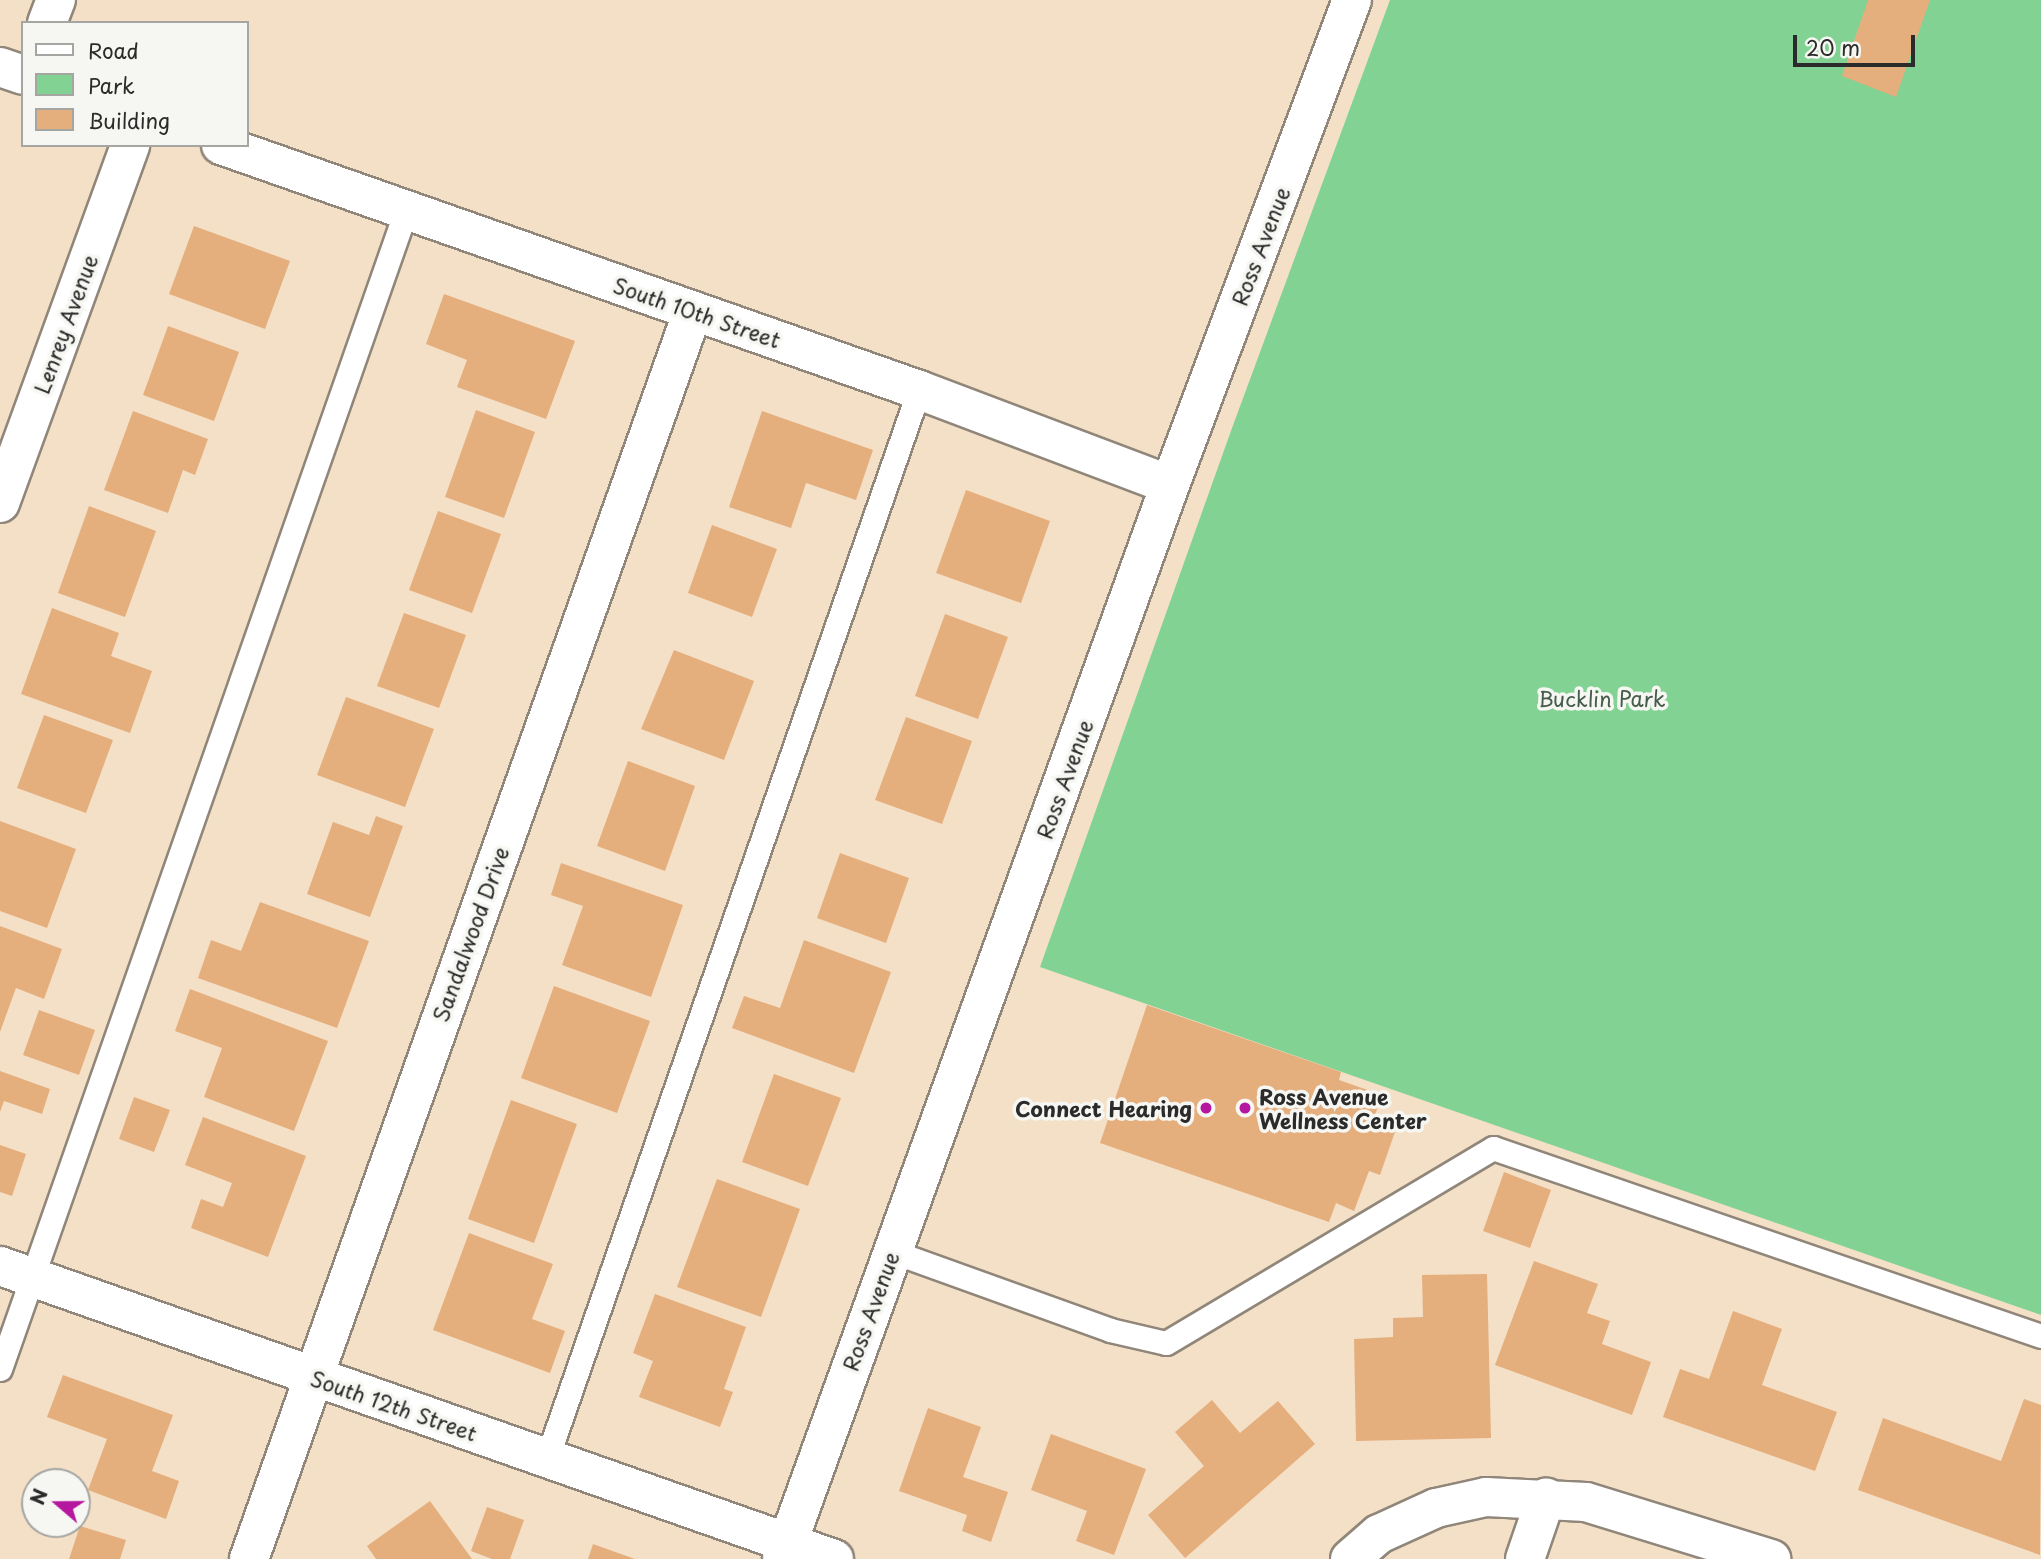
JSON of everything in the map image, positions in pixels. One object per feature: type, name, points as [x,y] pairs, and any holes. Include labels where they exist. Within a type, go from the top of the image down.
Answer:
[{"type":"street","points":[[48,21],[56,0]]},
{"type":"street","name":"Ross Avenue","points":[[785,1551],[891,1251],[1170,485],[1352,0]]},
{"type":"street","points":[[0,67],[21,74]]},
{"type":"street","name":"Lenrey Avenue","points":[[0,503],[129,147]]},
{"type":"street","name":"South 10th Street","points":[[227,147],[919,390],[1170,485]]},
{"type":"street","name":"Sandalwood Drive","points":[[249,1559],[693,311]]},
{"type":"street","name":"South 12th Street","points":[[16,1272],[547,1458],[785,1551],[834,1559]]},
{"type":"street","points":[[1350,1559],[1379,1534],[1436,1508],[1486,1497],[1586,1502],[1771,1559]]},
{"type":"street","points":[[1525,1559],[1546,1498]]},
{"type":"lane","points":[[0,1368],[16,1272],[406,210]]},
{"type":"lane","points":[[547,1458],[919,390]]},
{"type":"lane","points":[[891,1251],[1110,1330],[1166,1343],[1493,1148],[2041,1336]]},
{"type":"green space","name":"Bucklin Park","points":[[1390,0],[2041,0],[2041,1315],[1040,967],[1232,428]]},
{"type":"building","points":[[1868,0],[1930,0],[1896,97],[1842,76]]},
{"type":"building","points":[[194,226],[290,261],[265,329],[169,294]]},
{"type":"building","points":[[444,294],[575,341],[546,419],[457,387],[467,360],[426,344]]},
{"type":"building","points":[[168,326],[239,352],[214,421],[143,395]]},
{"type":"building","points":[[476,410],[535,432],[504,518],[445,497]]},
{"type":"building","points":[[133,411],[208,439],[195,475],[183,470],[168,513],[104,490]]},
{"type":"building","points":[[762,411],[873,450],[856,500],[806,483],[791,528],[729,507]]},
{"type":"building","points":[[966,490],[1050,521],[1021,603],[936,573]]},
{"type":"building","points":[[89,506],[156,531],[125,617],[58,593]]},
{"type":"building","points":[[438,511],[501,534],[472,613],[409,590]]},
{"type":"building","points":[[712,525],[777,549],[752,617],[688,593]]},
{"type":"building","points":[[52,608],[119,633],[111,656],[152,671],[130,733],[21,694]]},
{"type":"building","points":[[404,613],[466,635],[439,708],[377,686]]},
{"type":"building","points":[[945,614],[1008,637],[978,719],[915,696]]},
{"type":"building","points":[[674,650],[754,681],[724,760],[641,729]]},
{"type":"building","points":[[346,697],[434,729],[405,807],[317,775]]},
{"type":"building","points":[[44,715],[113,740],[86,813],[17,788]]},
{"type":"building","points":[[906,717],[972,741],[942,824],[875,800]]},
{"type":"building","points":[[628,761],[695,786],[665,871],[597,846]]},
{"type":"building","points":[[376,816],[403,826],[370,917],[307,894],[333,822],[369,835]]},
{"type":"building","points":[[0,821],[76,849],[47,928],[0,911]]},
{"type":"building","points":[[840,853],[909,878],[886,943],[817,918]]},
{"type":"building","points":[[561,863],[683,905],[651,997],[562,965],[583,906],[551,895]]},
{"type":"building","points":[[260,902],[369,941],[337,1028],[198,978],[211,940],[241,951]]},
{"type":"building","points":[[0,926],[62,949],[44,999],[16,988],[0,1032]]},
{"type":"building","points":[[804,940],[891,972],[854,1073],[732,1028],[744,996],[780,1008]]},
{"type":"building","points":[[554,986],[650,1021],[617,1113],[521,1078]]},
{"type":"building","points":[[190,989],[328,1041],[294,1131],[204,1097],[222,1048],[175,1031]]},
{"type":"building","name":"Ross Avenue Wellness Center","points":[[1147,1005],[1341,1072],[1339,1080],[1382,1095],[1373,1121],[1396,1129],[1380,1175],[1369,1171],[1354,1211],[1336,1203],[1329,1222],[1100,1143]]},
{"type":"building","points":[[39,1010],[95,1030],[79,1075],[23,1055]]},
{"type":"building","points":[[0,1071],[50,1089],[42,1114],[4,1101],[0,1112]]},
{"type":"building","points":[[774,1074],[841,1098],[808,1186],[742,1162]]},
{"type":"building","points":[[134,1097],[170,1110],[154,1152],[119,1139]]},
{"type":"building","points":[[511,1100],[577,1124],[534,1243],[468,1219]]},
{"type":"building","points":[[203,1117],[306,1156],[268,1257],[191,1228],[201,1199],[223,1207],[232,1183],[185,1165]]},
{"type":"building","points":[[0,1145],[26,1154],[12,1196],[0,1192]]},
{"type":"building","points":[[1504,1172],[1551,1190],[1530,1248],[1483,1231]]},
{"type":"building","points":[[717,1179],[800,1209],[761,1317],[677,1287]]},
{"type":"building","points":[[469,1233],[553,1264],[532,1319],[565,1331],[550,1373],[433,1330]]},
{"type":"building","points":[[1534,1261],[1598,1284],[1587,1313],[1610,1321],[1602,1344],[1651,1362],[1632,1415],[1495,1365]]},
{"type":"building","points":[[1487,1274],[1491,1438],[1356,1441],[1354,1339],[1393,1337],[1393,1318],[1423,1317],[1422,1275]]},
{"type":"building","points":[[655,1294],[746,1327],[724,1389],[733,1392],[720,1427],[639,1397],[653,1361],[633,1353]]},
{"type":"building","points":[[1733,1311],[1782,1329],[1762,1385],[1837,1412],[1815,1471],[1663,1417],[1680,1369],[1709,1379]]},
{"type":"building","points":[[63,1375],[173,1415],[152,1471],[179,1481],[166,1519],[91,1491],[91,1482],[107,1439],[47,1417]]},
{"type":"building","points":[[2024,1399],[2041,1405],[2040,1555],[1858,1490],[1883,1418],[2001,1461]]},
{"type":"building","points":[[1212,1400],[1240,1433],[1278,1401],[1315,1444],[1185,1558],[1148,1515],[1204,1466],[1175,1432]]},
{"type":"building","points":[[928,1408],[981,1427],[963,1477],[1008,1492],[991,1542],[962,1531],[967,1515],[899,1491]]},
{"type":"building","points":[[1051,1434],[1146,1469],[1114,1555],[1076,1541],[1087,1511],[1031,1490]]},
{"type":"building","points":[[430,1501],[472,1559],[376,1559],[367,1546]]},
{"type":"building","points":[[487,1507],[524,1520],[510,1559],[492,1559],[471,1551]]},
{"type":"building","points":[[91,1529],[126,1540],[120,1559],[69,1559],[76,1538],[91,1538]]},
{"type":"building","points":[[593,1544],[635,1559],[588,1559]]},
{"type":"place","name":"Connect Hearing","points":[[1206,1108]]},
{"type":"place","name":"Ross Avenue Wellness Center","points":[[1245,1108]]}]
